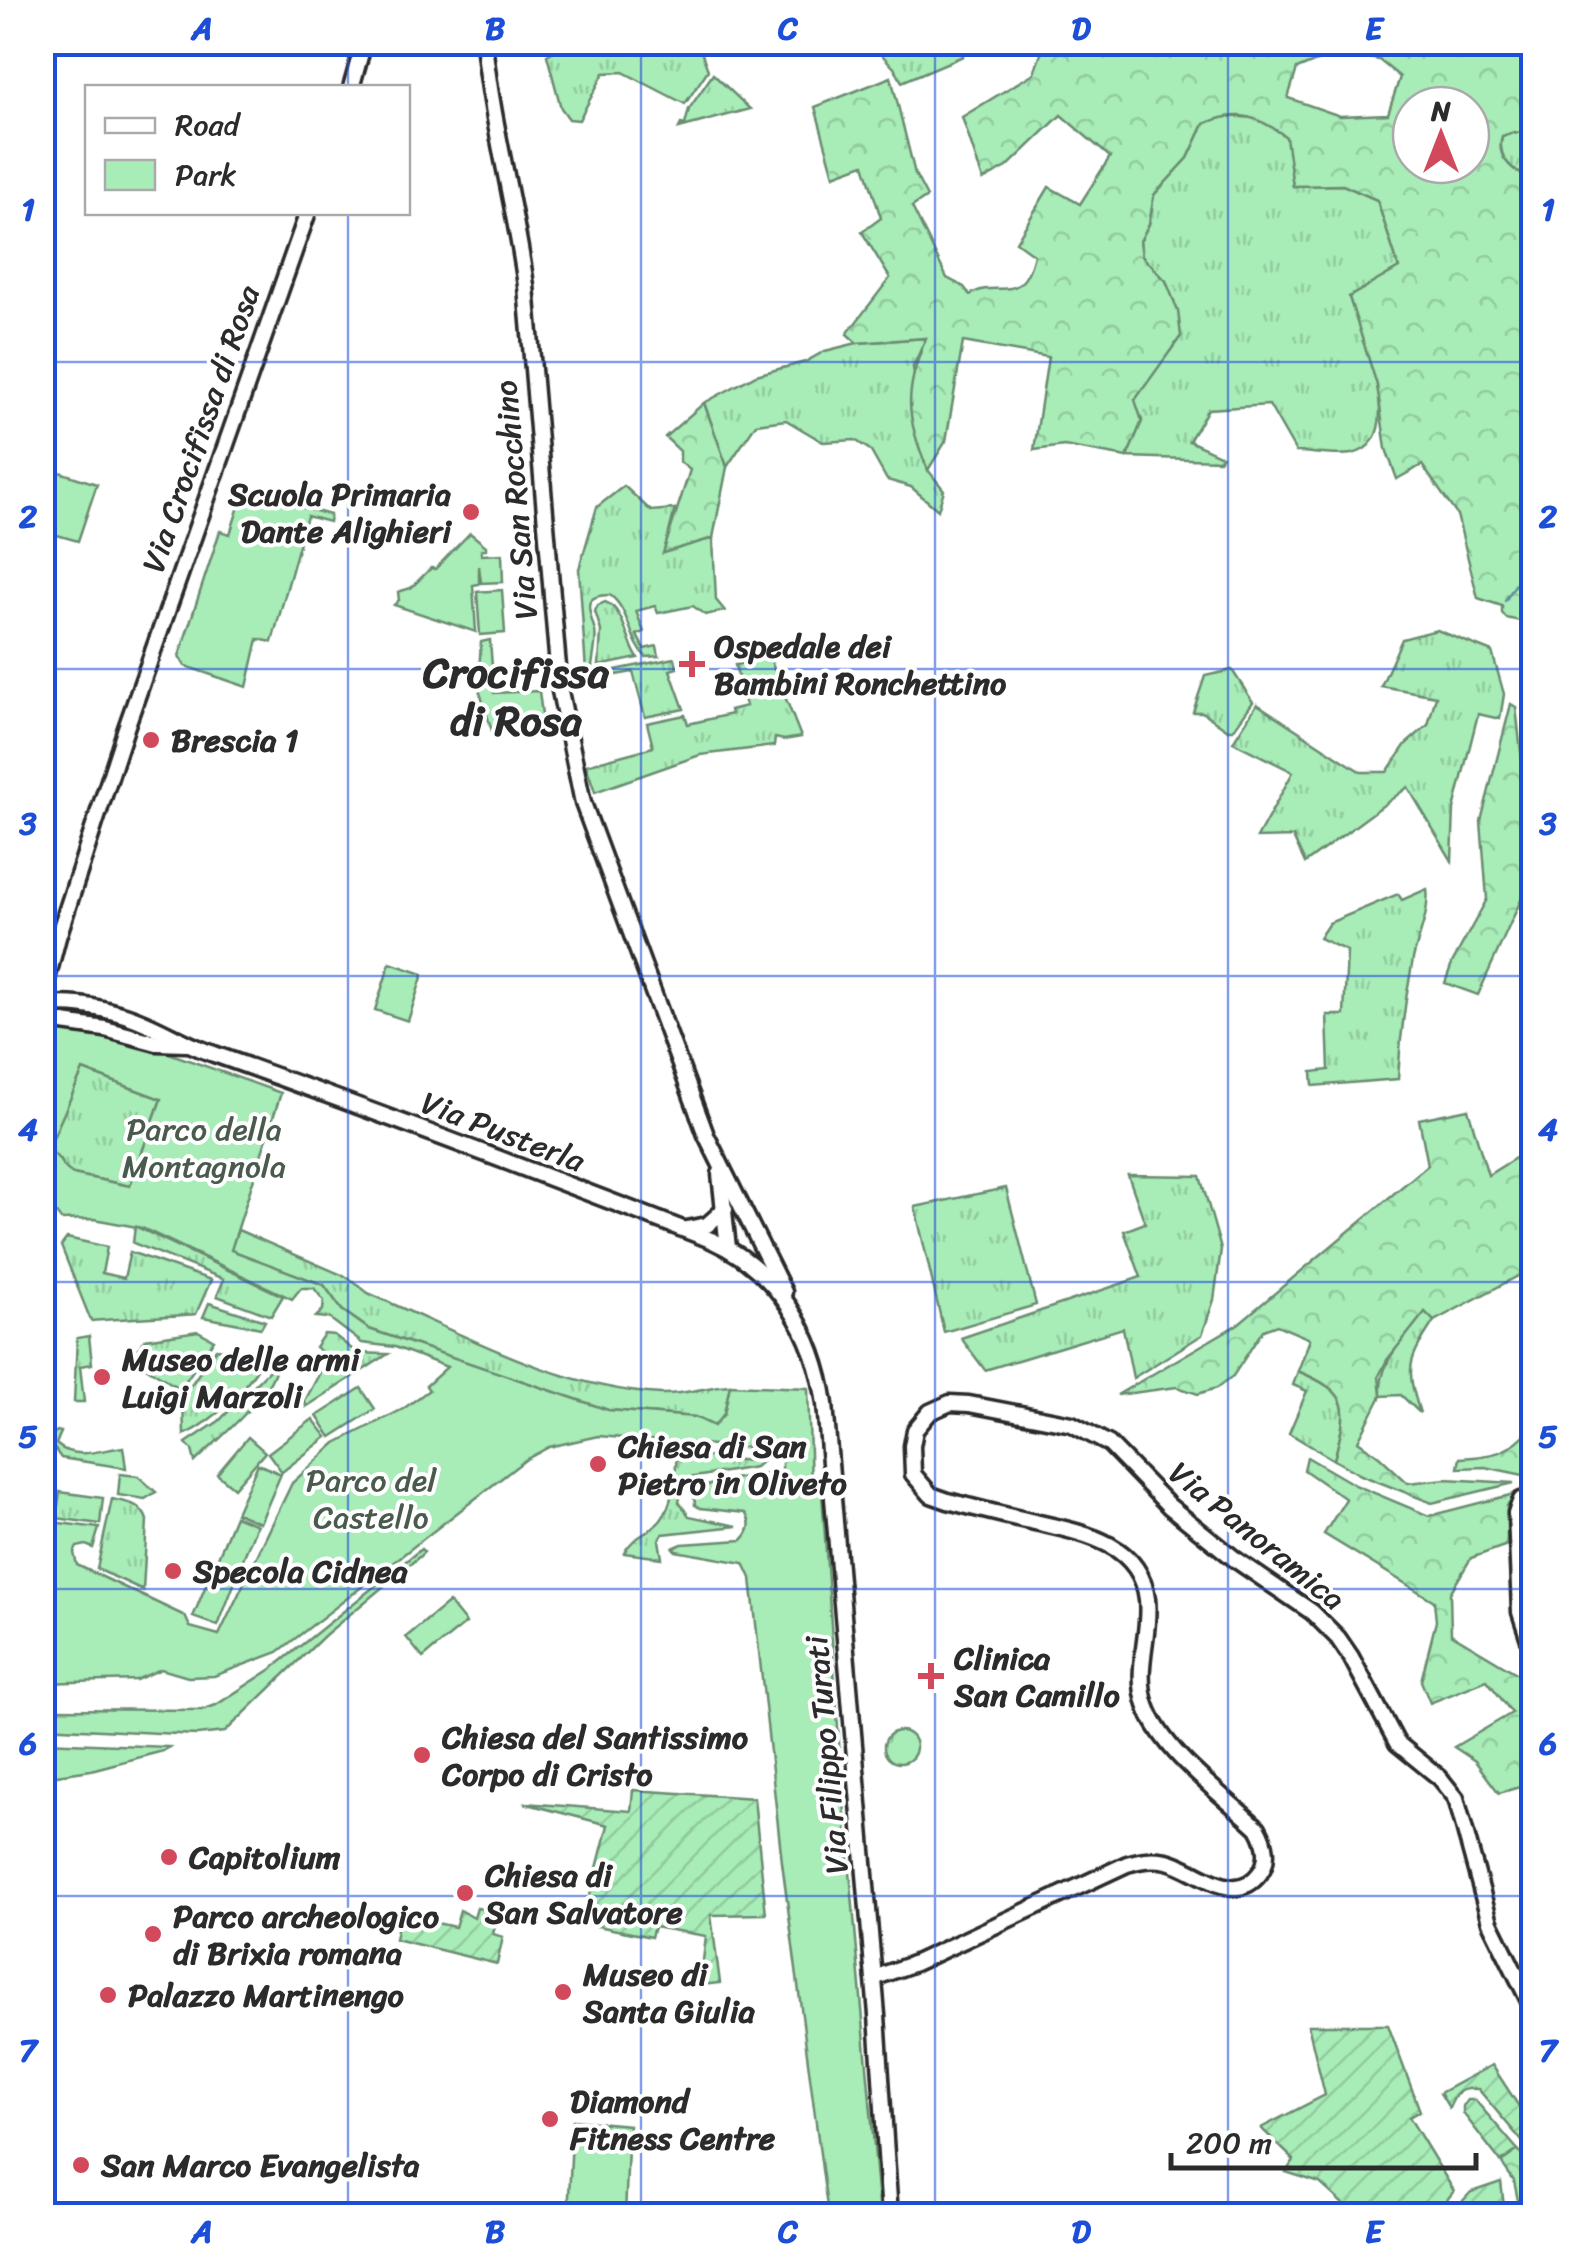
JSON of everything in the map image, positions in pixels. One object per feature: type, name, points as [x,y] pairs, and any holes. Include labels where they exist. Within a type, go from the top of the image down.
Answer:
[{"type":"street","points":[[352,85],[364,42]]},
{"type":"street","name":"Via San Rocchino","points":[[476,42],[491,107]]},
{"type":"street","name":"Via San Rocchino","points":[[484,42],[491,107],[526,286],[560,692],[582,804],[718,1165],[783,1286],[785,1298]]},
{"type":"street","name":"Via Crocifissa di Rosa","points":[[58,937],[147,664],[307,215]]},
{"type":"street","points":[[42,969],[58,937]]},
{"type":"street","points":[[42,1003],[58,937]]},
{"type":"street","name":"Via Pusterla","points":[[42,1003],[126,1015],[175,1034],[186,1044]]},
{"type":"street","name":"Via Pusterla","points":[[42,1020],[106,1029],[157,1043],[186,1044],[337,1098],[728,1248],[756,1267],[785,1298]]},
{"type":"street","name":"Via San Rocchino","points":[[718,1165],[728,1248]]},
{"type":"street","points":[[680,1229],[707,1225],[725,1209]]},
{"type":"street","name":"Via Filippo Turati","points":[[785,1298],[812,1350],[825,1404],[874,1978],[890,2216]]},
{"type":"street","name":"Via Panoramica","points":[[874,1978],[1127,1864],[1144,1859],[1171,1862],[1228,1888],[1246,1885],[1256,1878],[1266,1860],[1264,1839],[1258,1828],[1171,1746],[1152,1718],[1141,1671],[1147,1599],[1144,1582],[1128,1557],[1104,1541],[948,1502],[921,1486],[913,1474],[915,1430],[930,1412],[950,1404],[1054,1419],[1093,1433],[1109,1444],[1168,1506],[1325,1624],[1362,1676],[1396,1743],[1440,1778],[1456,1798],[1490,1922],[1534,2012]]},
{"type":"street","points":[[1534,1496],[1521,1500],[1516,1513],[1520,1612],[1534,1656]]},
{"type":"street","points":[[1534,1555],[1534,1584]]},
{"type":"green space","points":[[568,43],[698,43],[708,70],[685,104],[623,72],[604,73],[579,120],[569,119],[561,108],[547,55]]},
{"type":"green space","points":[[871,43],[965,43],[963,56],[902,82]]},
{"type":"green space","points":[[1045,43],[1533,43],[1533,135],[1514,132],[1502,136],[1501,143],[1508,164],[1524,176],[1533,174],[1533,624],[1506,618],[1502,606],[1478,598],[1457,515],[1422,465],[1397,479],[1386,449],[1377,385],[1349,297],[1399,268],[1377,200],[1343,185],[1293,186],[1286,137],[1247,117],[1227,117],[1204,124],[1188,158],[1154,195],[1149,224],[1140,241],[1142,256],[1166,281],[1178,311],[1181,336],[1135,400],[1142,421],[1127,457],[1064,446],[1034,450],[1048,357],[963,342],[946,441],[928,470],[915,434],[910,404],[914,374],[926,338],[857,343],[847,334],[890,278],[862,232],[881,218],[864,164],[834,175],[815,107],[891,77],[915,174],[927,197],[912,207],[947,278],[970,295],[980,290],[1015,287],[1022,282],[1034,255],[1016,242],[1049,187],[1080,204],[1110,157],[1061,115],[1007,167],[983,180],[962,117],[1034,73]]},
{"type":"green space","points":[[713,74],[750,109],[679,128],[685,125],[689,109]]},
{"type":"green space","points":[[1220,116],[1260,118],[1287,137],[1293,186],[1343,185],[1377,200],[1399,268],[1349,297],[1377,383],[1380,408],[1378,429],[1369,445],[1352,454],[1296,452],[1269,405],[1208,409],[1189,441],[1222,456],[1219,460],[1127,457],[1142,421],[1134,400],[1181,336],[1166,281],[1142,256],[1140,241],[1149,224],[1154,195],[1188,158],[1204,124]]},
{"type":"green space","points":[[1514,132],[1533,135],[1533,174],[1524,176],[1503,155],[1502,136]]},
{"type":"green space","points":[[926,338],[913,367],[928,470],[944,490],[938,510],[911,487],[887,480],[870,450],[855,440],[823,442],[786,420],[756,424],[727,467],[704,403],[756,375],[805,362],[825,351],[857,343]]},
{"type":"green space","points":[[704,403],[727,467],[713,538],[663,553],[690,470],[680,462],[680,451],[665,437]]},
{"type":"green space","points":[[50,469],[97,484],[78,541],[50,533],[43,553],[43,492]]},
{"type":"green space","points":[[624,486],[651,511],[675,509],[664,552],[713,538],[716,600],[725,611],[705,615],[693,606],[658,613],[655,606],[636,611],[644,632],[637,635],[644,649],[657,646],[659,656],[646,657],[617,601],[610,595],[594,598],[589,611],[595,644],[592,667],[586,671],[579,569],[597,507]]},
{"type":"green space","points":[[244,491],[330,515],[329,522],[307,516],[272,642],[258,639],[247,687],[185,666],[179,656],[220,531],[230,534]]},
{"type":"green space","points":[[470,533],[486,546],[482,555],[502,554],[503,582],[481,583],[479,566],[479,584],[473,585],[476,632],[394,605],[399,600],[398,592],[411,588],[431,568],[435,569]]},
{"type":"green space","points":[[502,590],[505,633],[480,635],[477,592]]},
{"type":"green space","points":[[605,602],[617,611],[638,658],[599,666],[601,631],[595,611]]},
{"type":"green space","points":[[1437,630],[1492,652],[1504,694],[1500,719],[1478,714],[1454,809],[1452,861],[1408,787],[1305,863],[1293,837],[1257,838],[1293,772],[1233,742],[1257,704],[1361,772],[1387,772],[1406,744],[1428,725],[1436,696],[1381,686],[1402,639]]},
{"type":"green space","points":[[490,640],[494,693],[539,691],[543,723],[493,734],[478,686],[481,642]]},
{"type":"green space","points":[[675,658],[677,668],[670,670],[684,709],[645,717],[633,672],[599,678],[600,673]]},
{"type":"green space","points":[[754,658],[771,661],[801,737],[775,738],[774,746],[700,755],[595,792],[586,765],[653,747],[647,723],[685,715],[688,724],[731,714],[730,710],[746,706],[735,665]]},
{"type":"green space","points":[[1232,670],[1253,702],[1233,730],[1228,730],[1202,712],[1193,712],[1205,676]]},
{"type":"green space","points":[[1511,704],[1516,707],[1523,770],[1533,798],[1533,894],[1525,891],[1478,995],[1445,983],[1487,899],[1481,821]]},
{"type":"green space","points":[[1427,889],[1425,916],[1405,1004],[1398,1079],[1313,1086],[1312,1072],[1329,1070],[1327,1015],[1344,1015],[1347,951],[1319,938],[1329,923],[1398,894],[1402,900]]},
{"type":"green space","points":[[390,963],[423,974],[408,1021],[375,1010]]},
{"type":"green space","name":"Parco del Castello","points":[[60,1030],[132,1040],[281,1093],[231,1250],[324,1285],[342,1310],[369,1329],[608,1410],[695,1417],[714,1426],[724,1414],[730,1385],[808,1388],[811,1486],[822,1493],[840,1757],[880,2215],[828,2215],[782,1862],[751,1578],[744,1563],[673,1548],[742,1540],[750,1526],[745,1513],[700,1508],[695,1505],[694,1493],[723,1481],[782,1473],[782,1457],[753,1448],[598,1436],[549,1447],[525,1460],[278,1652],[214,1676],[188,1677],[161,1669],[136,1680],[43,1683],[43,1521],[99,1528],[93,1548],[77,1547],[77,1565],[185,1616],[190,1627],[219,1635],[292,1483],[336,1443],[403,1409],[429,1390],[426,1386],[447,1367],[395,1347],[362,1343],[329,1318],[316,1317],[323,1310],[324,1301],[314,1288],[301,1288],[292,1299],[142,1228],[94,1219],[61,1220],[54,1211],[43,1212],[42,1037]],"holes":[[[83,1070],[161,1099],[130,1186],[73,1174],[48,1149]]]},
{"type":"green space","points":[[83,1070],[161,1099],[130,1186],[73,1174],[47,1149]]},
{"type":"green space","points":[[1468,1109],[1488,1175],[1533,1147],[1533,1268],[1434,1321],[1425,1312],[1387,1360],[1379,1376],[1381,1396],[1358,1441],[1408,1483],[1446,1479],[1514,1483],[1432,1503],[1334,1460],[1342,1427],[1342,1404],[1329,1387],[1298,1371],[1310,1339],[1277,1325],[1263,1330],[1233,1376],[1217,1388],[1198,1394],[1177,1387],[1117,1395],[1238,1324],[1428,1165],[1419,1119]]},
{"type":"green space","points":[[1128,1175],[1200,1176],[1221,1249],[1214,1300],[1202,1335],[1133,1378],[1123,1328],[985,1370],[961,1338],[1141,1277],[1124,1231],[1145,1223]]},
{"type":"green space","points":[[1006,1188],[1036,1305],[944,1332],[915,1207]]},
{"type":"green space","points":[[135,1226],[283,1296],[271,1316],[217,1296],[224,1279],[133,1243]]},
{"type":"green space","points":[[238,1230],[349,1278],[368,1293],[511,1357],[585,1382],[661,1394],[730,1385],[724,1414],[714,1426],[695,1417],[608,1410],[369,1329],[342,1310],[324,1285],[230,1250]]},
{"type":"green space","points":[[67,1238],[107,1247],[102,1273],[124,1278],[130,1252],[211,1280],[196,1314],[91,1321],[61,1246]]},
{"type":"green space","points":[[209,1303],[265,1321],[261,1328],[203,1317]]},
{"type":"green space","points":[[1425,1311],[1434,1321],[1414,1355],[1411,1374],[1420,1413],[1401,1395],[1381,1396],[1381,1383],[1394,1350]]},
{"type":"green space","points":[[198,1331],[214,1340],[180,1389],[132,1358],[145,1339]]},
{"type":"green space","points":[[324,1334],[334,1335],[357,1353],[388,1354],[306,1407],[305,1401],[326,1361],[326,1355],[315,1347]]},
{"type":"green space","points":[[89,1336],[92,1364],[80,1366],[84,1402],[74,1402],[77,1338]]},
{"type":"green space","points":[[216,1349],[266,1355],[231,1401],[184,1435],[183,1396]]},
{"type":"green space","points":[[276,1363],[274,1374],[257,1401],[195,1462],[186,1443],[219,1421]]},
{"type":"green space","points":[[1298,1371],[1329,1387],[1342,1404],[1342,1427],[1334,1460],[1289,1433],[1307,1391],[1293,1385]]},
{"type":"green space","points":[[361,1388],[375,1409],[331,1437],[317,1416]]},
{"type":"green space","points":[[313,1419],[327,1437],[282,1472],[268,1453]]},
{"type":"green space","points":[[1533,1426],[1533,1477],[1485,1467],[1458,1468],[1460,1458],[1501,1451]]},
{"type":"green space","points":[[57,1431],[61,1432],[56,1444],[71,1452],[123,1447],[126,1468],[61,1458],[51,1444]]},
{"type":"green space","points":[[248,1437],[265,1452],[234,1488],[217,1474]]},
{"type":"green space","points":[[677,1454],[761,1462],[755,1467],[689,1478],[683,1486],[679,1502],[689,1516],[737,1526],[663,1534],[659,1540],[662,1558],[624,1553],[657,1525],[665,1513]]},
{"type":"green space","points":[[1307,1457],[1355,1485],[1429,1516],[1514,1494],[1507,1506],[1507,1545],[1471,1558],[1450,1593],[1451,1634],[1533,1683],[1533,1783],[1499,1793],[1475,1761],[1454,1747],[1512,1713],[1487,1680],[1430,1703],[1421,1681],[1436,1621],[1434,1601],[1324,1534],[1346,1499],[1304,1470]]},
{"type":"green space","points":[[258,1464],[281,1474],[260,1523],[236,1513]]},
{"type":"green space","points":[[120,1474],[138,1476],[156,1492],[145,1499],[118,1495]]},
{"type":"green space","points":[[60,1492],[103,1498],[100,1524],[56,1518]]},
{"type":"green space","points":[[112,1499],[138,1507],[147,1520],[143,1590],[97,1569]]},
{"type":"green space","points":[[235,1516],[257,1525],[236,1576],[214,1567]]},
{"type":"green space","points":[[421,1549],[424,1552],[420,1556],[325,1635],[225,1732],[197,1735],[43,1727],[43,1709],[202,1710],[216,1705],[273,1668]]},
{"type":"green space","points":[[212,1570],[236,1579],[218,1626],[193,1617]]},
{"type":"green space","points":[[449,1602],[466,1623],[423,1658],[406,1637]]},
{"type":"green space","points":[[900,1731],[911,1736],[916,1747],[911,1758],[900,1763],[889,1758],[884,1747],[889,1736]]},
{"type":"green space","points":[[43,1742],[169,1747],[91,1770],[43,1777]]},
{"type":"green space","points":[[633,1790],[754,1798],[766,1914],[711,1915],[720,1983],[700,1985],[706,1936],[654,1927],[651,1937],[583,1923],[608,1825],[524,1803],[631,1811]]},
{"type":"green space","points":[[477,1908],[498,1912],[493,1934],[503,1937],[497,1964],[395,1939],[400,1915],[455,1927],[460,1910],[474,1918]]},
{"type":"green space","points":[[1308,2025],[1388,2025],[1420,2111],[1409,2117],[1454,2191],[1435,2215],[1355,2215],[1320,2183],[1286,2172],[1294,2160],[1261,2128],[1325,2095]]},
{"type":"green space","points":[[1492,2065],[1533,2128],[1533,2154],[1478,2089],[1459,2092],[1449,2108],[1440,2093]]},
{"type":"green space","points":[[1468,2100],[1475,2100],[1518,2150],[1501,2162],[1463,2113]]},
{"type":"green space","points":[[573,2120],[629,2125],[625,2215],[568,2215]]},
{"type":"green space","points":[[1518,2150],[1533,2165],[1533,2215],[1521,2215],[1514,2181],[1501,2162]]},
{"type":"green space","points":[[1501,2182],[1505,2215],[1450,2215],[1471,2192]]},
{"type":"waterway","points":[[1505,601],[1534,555]]},
{"type":"place","name":"Scuola Primaria Dante Alighieri","points":[[471,512]]},
{"type":"place","name":"Ospedale dei Bambini Ronchettino","points":[[692,664]]},
{"type":"place","name":"Brescia 1","points":[[151,740]]},
{"type":"place","name":"Museo delle armi Luigi Marzoli","points":[[102,1377]]},
{"type":"place","name":"Chiesa di San Pietro in Oliveto","points":[[598,1464]]},
{"type":"place","name":"Specola Cidnea","points":[[173,1571]]},
{"type":"place","name":"Clinica San Camillo","points":[[931,1676]]},
{"type":"place","name":"Chiesa del Santissimo Corpo di Cristo","points":[[422,1755]]},
{"type":"place","name":"Capitolium","points":[[169,1857]]},
{"type":"place","name":"Chiesa di San Salvatore","points":[[465,1893]]},
{"type":"place","name":"Parco archeologico di Brixia romana","points":[[153,1934]]},
{"type":"place","name":"Museo di Santa Giulia","points":[[563,1992]]},
{"type":"place","name":"Palazzo Martinengo","points":[[108,1995]]},
{"type":"place","name":"Diamond Fitness Centre","points":[[550,2119]]},
{"type":"place","name":"San Marco Evangelista","points":[[81,2165]]},
{"type":"district","name":"Crocifissa di Rosa","points":[[516,697]]},
{"type":"park label","name":"Parco della Montagnola","points":[[204,1148]]}]
